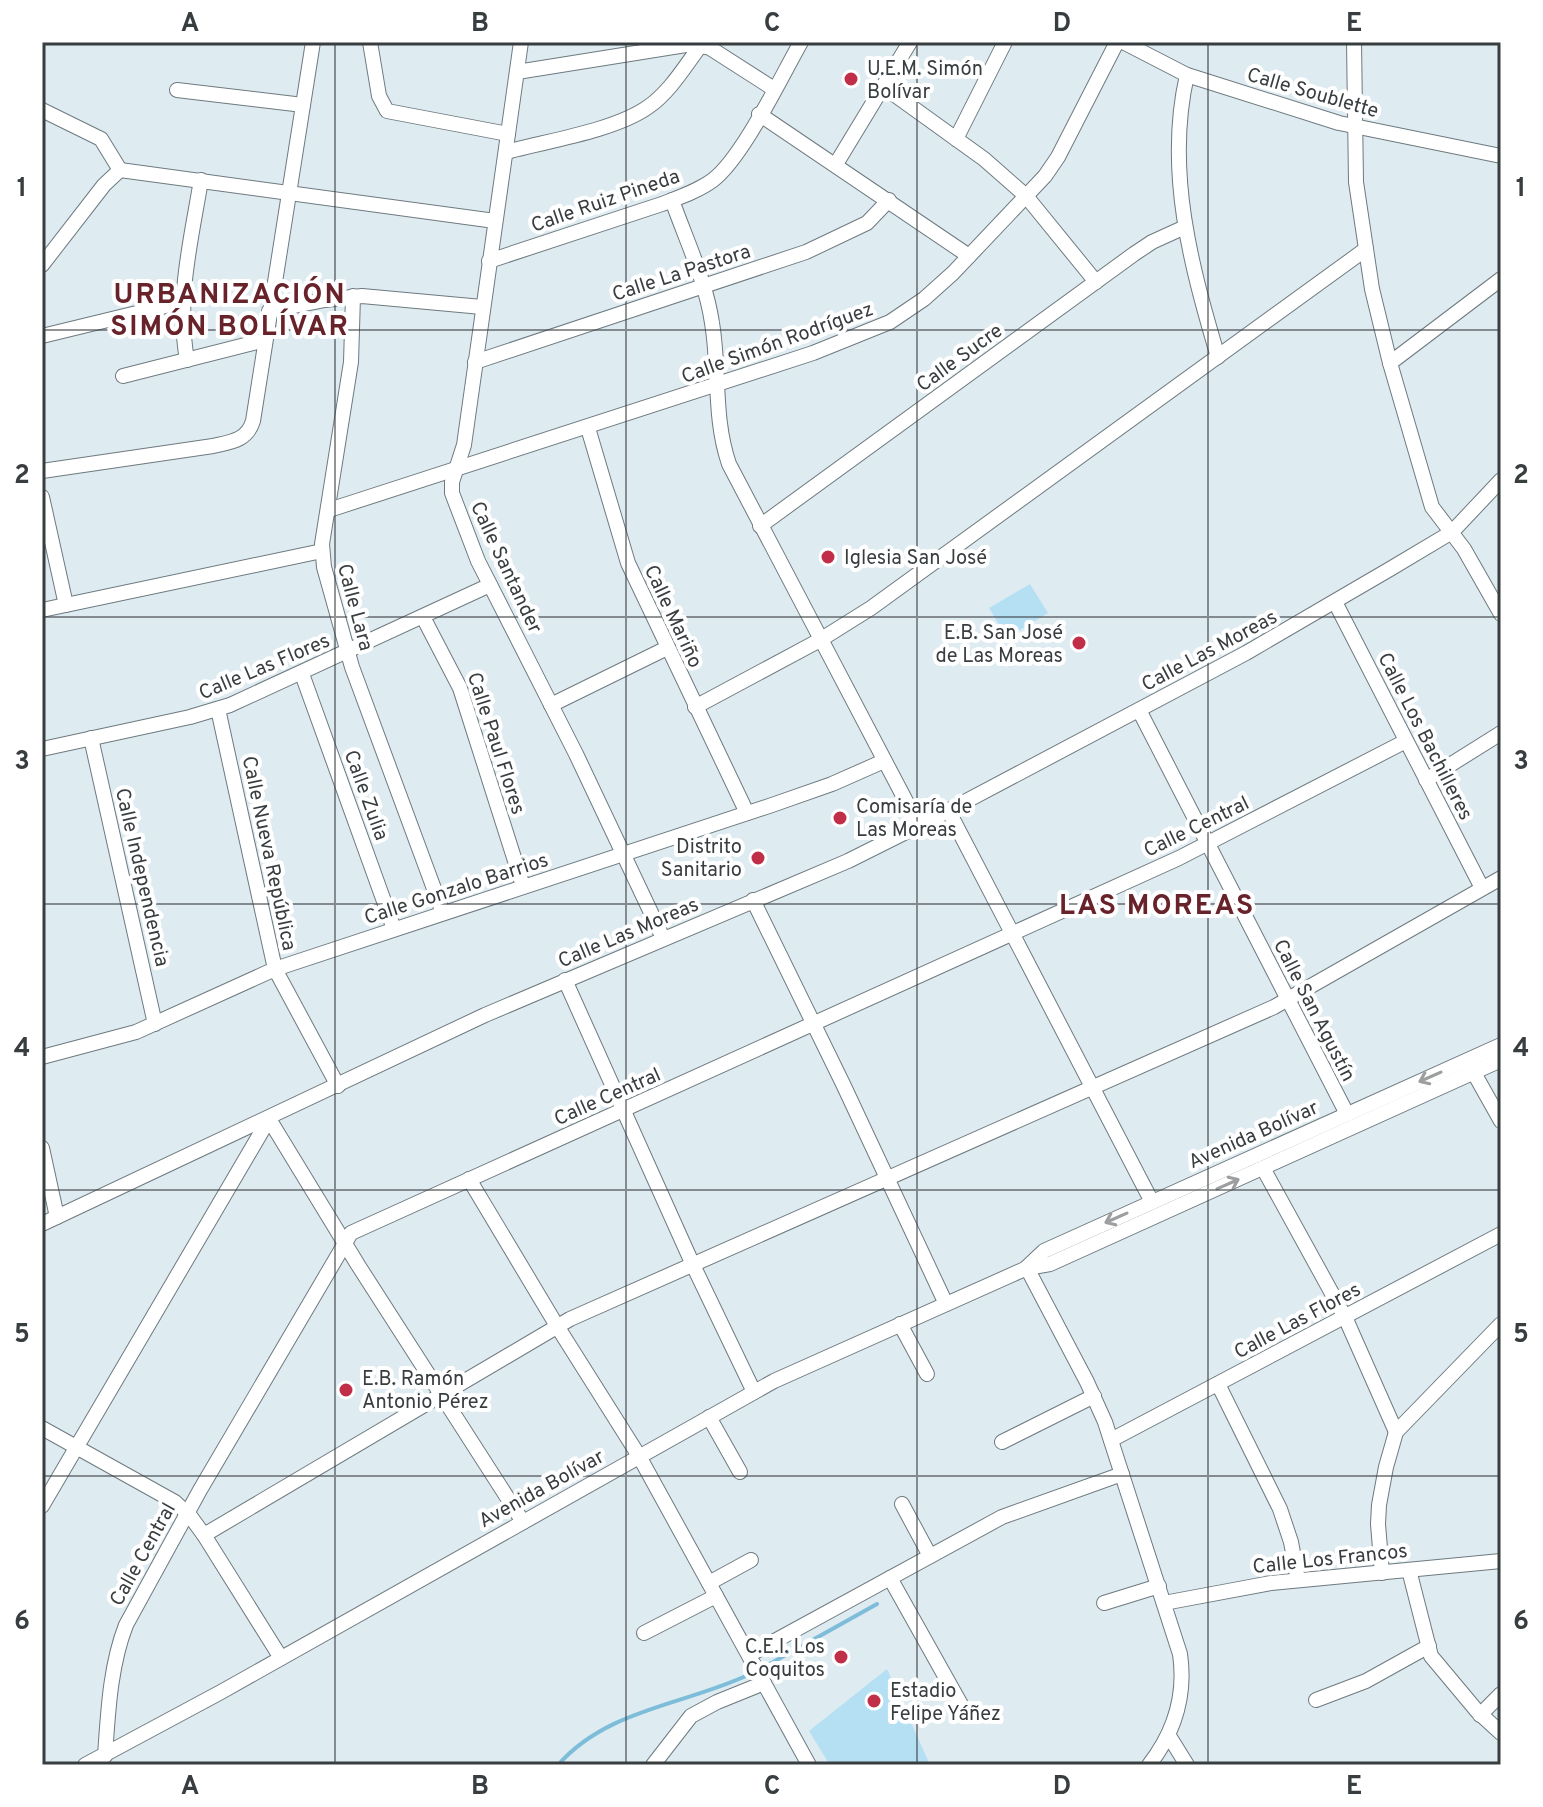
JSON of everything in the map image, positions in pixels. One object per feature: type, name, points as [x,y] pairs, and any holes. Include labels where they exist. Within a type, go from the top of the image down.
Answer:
[{"type":"street","points":[[42,471],[213,446],[240,439],[249,432],[313,42]]},
{"type":"street","points":[[370,42],[380,101],[387,111],[508,134]]},
{"type":"street","name":"Calle Santander","points":[[521,42],[464,445],[452,482],[452,493],[490,585],[663,938]]},
{"type":"street","name":"Calle Ruiz Pineda","points":[[489,261],[704,187],[721,173],[801,42]]},
{"type":"street","points":[[836,164],[910,42]]},
{"type":"street","points":[[956,139],[1005,42]]},
{"type":"street","name":"Calle Soublette","points":[[1120,42],[1187,75],[1353,127],[1501,156]]},
{"type":"street","name":"Calle Simón Rodríguez","points":[[329,510],[715,386],[813,353],[890,322],[924,299],[1045,176],[1120,42]]},
{"type":"street","points":[[1354,42],[1356,182],[1366,249],[1390,363],[1432,507],[1469,556],[1501,614]]},
{"type":"street","points":[[506,152],[612,123],[646,108],[665,92],[701,45]]},
{"type":"street","points":[[517,72],[701,45],[729,59],[774,89]]},
{"type":"street","points":[[1187,75],[1180,136],[1185,227],[1218,357]]},
{"type":"street","points":[[884,87],[956,139],[1026,196],[1096,282]]},
{"type":"street","points":[[177,90],[303,105]]},
{"type":"street","points":[[42,110],[101,139],[120,170]]},
{"type":"street","points":[[759,114],[969,256]]},
{"type":"street","points":[[120,170],[495,221]]},
{"type":"street","points":[[42,265],[89,203],[120,170]]},
{"type":"street","points":[[187,360],[182,330],[182,302],[201,180]]},
{"type":"street","points":[[672,200],[712,319],[722,445],[735,478],[919,826]]},
{"type":"street","name":"Calle La Pastora","points":[[475,362],[830,242],[875,217],[889,200]]},
{"type":"street","name":"Calle Sucre","points":[[760,526],[1152,242],[1185,227]]},
{"type":"street","points":[[695,707],[820,640],[895,592],[1366,249]]},
{"type":"street","points":[[1390,363],[1501,279]]},
{"type":"street","points":[[269,311],[353,296],[482,307]]},
{"type":"street","name":"Calle Lara","points":[[353,296],[351,362],[322,551],[324,567],[348,652],[443,913]]},
{"type":"street","points":[[42,336],[182,302]]},
{"type":"street","points":[[123,376],[265,340]]},
{"type":"street","name":"Calle Mariño","points":[[588,428],[622,547],[747,813]]},
{"type":"street","name":"Calle Las Moreas","points":[[42,1224],[565,980],[848,861],[919,826],[1335,602],[1452,532],[1501,480]]},
{"type":"street","points":[[42,497],[66,605]]},
{"type":"street","points":[[42,610],[322,551]]},
{"type":"street","name":"Calle Las Flores","points":[[42,749],[218,709],[302,674],[490,585]]},
{"type":"street","name":"Calle Los Bachilleres","points":[[1335,602],[1482,888]]},
{"type":"street","name":"Calle Paul Flores","points":[[423,617],[460,688],[523,886]]},
{"type":"street","points":[[551,705],[667,648]]},
{"type":"street","name":"Calle Zulia","points":[[302,674],[394,929]]},
{"type":"street","name":"Calle Nueva República","points":[[218,709],[275,969],[338,1086]]},
{"type":"street","name":"Calle San Agustín","points":[[1139,710],[1347,1114]]},
{"type":"street","points":[[1426,780],[1501,733]]},
{"type":"street","name":"Calle Independencia","points":[[91,738],[155,1024]]},
{"type":"street","name":"Calle Central","points":[[105,1756],[109,1700],[123,1633],[188,1513],[344,1242],[354,1231],[1013,934],[1206,844],[1406,741]]},
{"type":"street","name":"Calle Gonzalo Barrios","points":[[42,1057],[117,1038],[275,969],[832,784],[884,761]]},
{"type":"street","points":[[948,810],[1152,1202]]},
{"type":"street","points":[[204,1535],[557,1326],[1288,999],[1501,878]]},
{"type":"street","points":[[753,900],[946,1304]]},
{"type":"street","points":[[565,980],[693,1265],[754,1392]]},
{"type":"street","name":"Avenida Bolívar","points":[[1027,1268],[1044,1251],[1501,1045]]},
{"type":"street","name":"Avenida Bolívar","points":[[85,1765],[807,1365],[1027,1268],[1050,1264],[1501,1060]]},
{"type":"street","points":[[1474,1073],[1501,1121]]},
{"type":"street","points":[[42,1506],[269,1119],[523,1522]]},
{"type":"street","points":[[42,1148],[57,1217]]},
{"type":"street","points":[[1263,1168],[1345,1317],[1396,1432]]},
{"type":"street","points":[[469,1179],[639,1456],[809,1765]]},
{"type":"street","name":"Calle Las Flores","points":[[1111,1440],[1501,1234]]},
{"type":"street","points":[[1027,1268],[1094,1396],[1159,1586],[1182,1668],[1177,1708],[1169,1736],[1149,1765]]},
{"type":"street","points":[[900,1324],[927,1374]]},
{"type":"street","points":[[1382,1573],[1379,1505],[1396,1432],[1501,1324]]},
{"type":"street","points":[[1218,1384],[1280,1509],[1291,1542],[1298,1580]]},
{"type":"street","points":[[1002,1442],[1094,1396]]},
{"type":"street","points":[[709,1417],[740,1472]]},
{"type":"street","points":[[42,1428],[175,1502],[188,1513],[281,1658]]},
{"type":"street","points":[[749,1655],[1018,1510],[1122,1474]]},
{"type":"street","points":[[902,1504],[930,1556]]},
{"type":"street","points":[[644,1633],[751,1560]]},
{"type":"street","name":"Calle Los Francos","points":[[1164,1603],[1298,1580],[1501,1561]]},
{"type":"street","points":[[1409,1570],[1431,1656],[1480,1715],[1501,1733]]},
{"type":"street","points":[[890,1578],[964,1710]]},
{"type":"street","points":[[1104,1603],[1159,1586]]},
{"type":"street","points":[[1316,1700],[1366,1681],[1429,1646]]},
{"type":"street","points":[[653,1765],[691,1716],[764,1683]]},
{"type":"street","points":[[1480,1715],[1501,1694]]},
{"type":"street","points":[[1169,1736],[1187,1765]]},
{"type":"shaded area","points":[[1030,584],[1048,613],[1007,638],[989,608]]},
{"type":"shaded area","name":"Estadio Felipe Yáñez","points":[[887,1669],[930,1765],[830,1765],[809,1731]]},
{"type":"waterway","points":[[766,1666],[877,1604]]},
{"type":"waterway","points":[[558,1765],[578,1746],[623,1720],[748,1675]]},
{"type":"place","name":"U.E.M. Simón Bolívar","points":[[851,79]]},
{"type":"place","name":"Iglesia San José","points":[[828,557]]},
{"type":"place","name":"E.B. San José de Las Moreas","points":[[1079,643]]},
{"type":"place","name":"Comisaría de Las Moreas","points":[[840,818]]},
{"type":"place","name":"Distrito Sanitario","points":[[758,858]]},
{"type":"place","name":"E.B. Ramón Antonio Pérez","points":[[346,1390]]},
{"type":"place","name":"C.E.I. Los Coquitos","points":[[841,1657]]},
{"type":"place","name":"Estadio Felipe Yáñez","points":[[874,1701]]},
{"type":"district","name":"URBANIZACIÓN SIMÓN BOLÍVAR","points":[[230,309]]},
{"type":"district","name":"LAS MOREAS","points":[[1157,904]]}]
